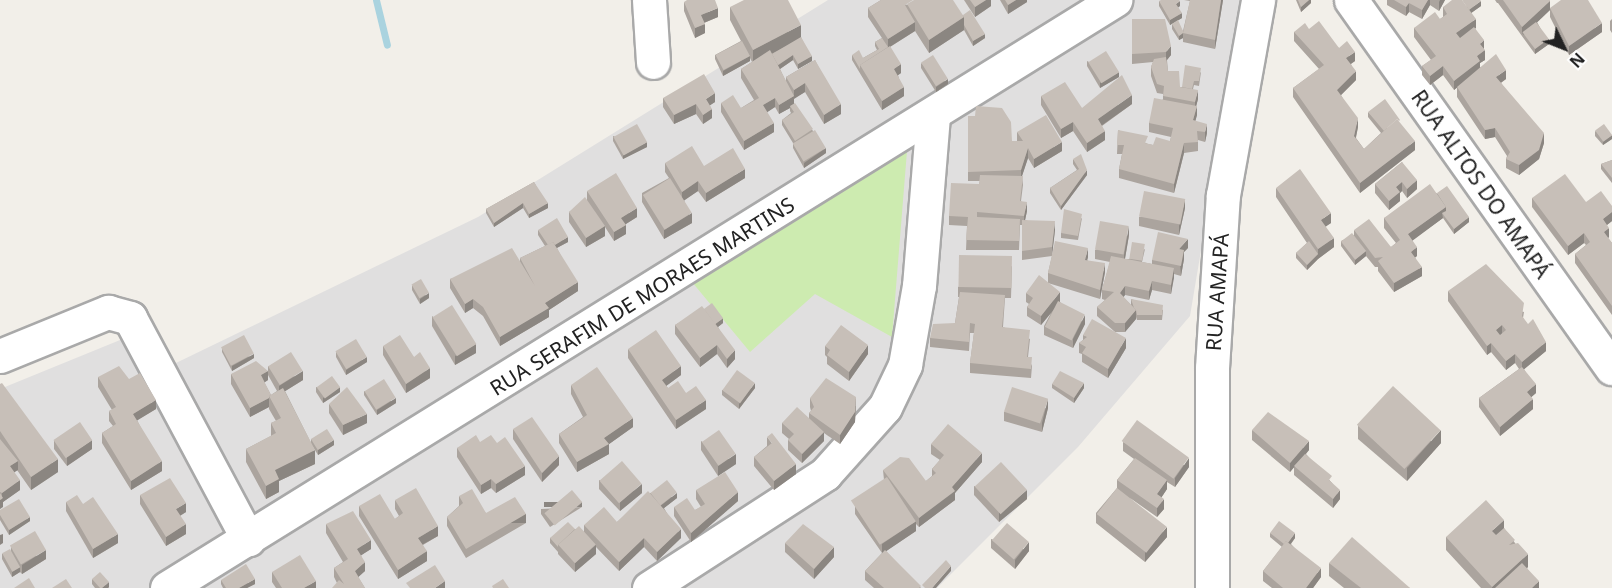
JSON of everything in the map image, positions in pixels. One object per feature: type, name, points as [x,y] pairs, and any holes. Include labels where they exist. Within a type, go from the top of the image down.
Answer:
[{"type":"street","points":[[650,0],[653,62]]},
{"type":"street","name":"RUA SERAFIM DE MORAES MARTINS","points":[[167,588],[933,117],[1115,0]]},
{"type":"street","name":"RUA AMAPÁ","points":[[1212,588],[1212,368],[1223,195],[1258,0]]},
{"type":"street","name":"RUA ALTOS DO AMAPÁ","points":[[1351,0],[1612,368]]},
{"type":"street","points":[[649,588],[825,474],[885,407],[905,364],[920,285],[933,117]]},
{"type":"street","points":[[0,356],[108,312],[130,318],[248,539]]},
{"type":"shaded area","points":[[828,0],[1243,0],[1190,316],[1078,447],[937,588],[0,588],[0,389],[125,338],[147,377],[478,217]]},
{"type":"green space","points":[[907,151],[892,337],[815,294],[750,352],[692,282]]},
{"type":"building","points":[[687,0],[715,0],[718,8],[701,15],[705,24],[695,28],[684,2]]},
{"type":"building","points":[[744,0],[788,0],[801,25],[753,50],[730,7]]},
{"type":"building","points":[[881,0],[913,0],[905,5],[915,22],[888,39],[868,8]]},
{"type":"building","points":[[914,0],[953,0],[964,17],[929,40],[907,4]]},
{"type":"building","points":[[970,0],[986,0],[975,7]]},
{"type":"building","points":[[1005,0],[1016,0],[1008,5]]},
{"type":"building","points":[[1179,0],[1176,4],[1182,13],[1170,20],[1159,1]]},
{"type":"building","points":[[1190,0],[1221,0],[1215,40],[1183,33]]},
{"type":"building","points":[[1298,0],[1309,0],[1301,7]]},
{"type":"building","points":[[1394,0],[1428,0],[1422,10],[1409,3],[1406,7]]},
{"type":"building","points":[[1452,0],[1462,0],[1476,19],[1456,33],[1460,38],[1474,27],[1484,40],[1480,44],[1485,50],[1477,56],[1480,61],[1454,81],[1443,66],[1430,76],[1422,66],[1436,56],[1414,28],[1435,12],[1440,19],[1447,14],[1443,7]]},
{"type":"building","points":[[1462,0],[1480,0],[1481,1],[1469,10]]},
{"type":"building","points":[[1503,0],[1550,0],[1550,1],[1522,27]]},
{"type":"building","points":[[1561,0],[1588,0],[1602,23],[1569,46],[1550,8]]},
{"type":"building","points":[[970,10],[985,34],[973,41],[964,25],[963,15]]},
{"type":"building","points":[[1132,19],[1165,19],[1171,46],[1166,52],[1132,54]]},
{"type":"building","points":[[1178,20],[1183,31],[1179,36],[1172,24]]},
{"type":"building","points":[[1319,21],[1339,48],[1347,41],[1355,52],[1346,58],[1356,71],[1337,90],[1358,118],[1354,136],[1364,149],[1397,119],[1415,141],[1360,183],[1293,88],[1324,65],[1294,32],[1305,23],[1309,29]]},
{"type":"building","points":[[1536,22],[1549,39],[1535,49],[1522,32]]},
{"type":"building","points":[[801,37],[812,56],[798,64],[793,55],[778,65],[772,54]]},
{"type":"building","points":[[882,38],[888,47],[860,65],[860,69],[852,55],[859,50],[863,58],[879,49],[875,42]]},
{"type":"building","points":[[742,41],[750,56],[723,70],[716,55]]},
{"type":"building","points":[[890,46],[901,64],[894,69],[904,87],[882,101],[860,65]]},
{"type":"building","points":[[770,50],[794,96],[779,105],[775,98],[763,105],[774,123],[744,141],[721,103],[733,95],[741,108],[759,98],[741,69]]},
{"type":"building","points":[[1106,51],[1119,72],[1101,83],[1088,62]]},
{"type":"building","points":[[1496,54],[1506,70],[1496,77],[1544,133],[1539,150],[1519,165],[1506,159],[1510,152],[1495,128],[1485,130],[1457,87]]},
{"type":"building","points":[[933,55],[948,79],[936,86],[921,62]]},
{"type":"building","points":[[1166,57],[1168,71],[1179,71],[1180,87],[1198,90],[1195,102],[1163,96],[1164,86],[1157,84],[1151,67],[1154,59]]},
{"type":"building","points":[[815,60],[841,104],[824,115],[805,83],[794,90],[786,77]]},
{"type":"building","points":[[1185,65],[1201,68],[1199,81],[1194,81],[1192,89],[1182,87]]},
{"type":"building","points":[[704,74],[715,93],[706,99],[712,109],[703,115],[696,104],[674,115],[663,98]]},
{"type":"building","points":[[1122,75],[1132,95],[1098,119],[1105,131],[1087,143],[1073,122],[1061,129],[1041,96],[1065,82],[1082,108]]},
{"type":"building","points":[[1154,98],[1197,106],[1193,120],[1207,124],[1205,132],[1197,131],[1198,142],[1184,143],[1174,184],[1119,169],[1124,145],[1117,145],[1118,130],[1148,136],[1145,143],[1153,145],[1156,137],[1170,141],[1173,128],[1149,123]]},
{"type":"building","points":[[1385,99],[1400,120],[1397,119],[1384,131],[1368,112]]},
{"type":"building","points":[[795,103],[813,129],[795,141],[782,120],[794,112],[790,106]]},
{"type":"building","points":[[976,106],[1002,108],[1011,122],[1012,141],[1023,141],[1017,132],[1046,115],[1062,142],[1034,159],[1028,148],[1021,170],[968,172],[968,116],[975,116]]},
{"type":"building","points":[[637,124],[647,142],[624,155],[613,137]]},
{"type":"building","points":[[1604,124],[1612,135],[1603,142],[1595,130]]},
{"type":"building","points":[[815,130],[826,148],[804,161],[793,143]]},
{"type":"building","points":[[692,146],[704,166],[733,148],[745,169],[706,193],[698,181],[682,192],[665,163]]},
{"type":"building","points":[[1081,154],[1087,170],[1061,206],[1050,188],[1079,169],[1073,159]]},
{"type":"building","points":[[1612,160],[1612,178],[1601,164]]},
{"type":"building","points":[[1402,162],[1417,180],[1407,189],[1402,182],[1396,187],[1400,192],[1389,201],[1375,184]]},
{"type":"building","points":[[1300,169],[1331,213],[1321,220],[1334,238],[1318,249],[1276,188]]},
{"type":"building","points":[[616,173],[637,208],[621,218],[626,225],[614,232],[587,191]]},
{"type":"building","points":[[1565,174],[1586,202],[1601,191],[1612,206],[1612,212],[1603,219],[1609,228],[1604,232],[1612,243],[1612,306],[1575,254],[1590,242],[1584,233],[1568,246],[1532,198]]},
{"type":"building","points":[[980,175],[1023,176],[1020,201],[1027,202],[1024,216],[977,212],[977,217],[1020,219],[1019,241],[966,240],[968,217],[949,216],[951,183],[979,184]]},
{"type":"building","points":[[670,178],[692,213],[665,230],[643,195]]},
{"type":"building","points":[[534,182],[548,203],[529,214],[523,203],[494,223],[486,209]]},
{"type":"building","points":[[1430,184],[1446,207],[1408,234],[1417,247],[1411,252],[1422,267],[1394,283],[1378,261],[1383,257],[1375,258],[1354,230],[1369,219],[1391,247],[1400,240],[1384,218]]},
{"type":"building","points":[[1447,186],[1469,217],[1454,229],[1442,213],[1446,211],[1446,207],[1437,193]]},
{"type":"building","points":[[1144,191],[1185,199],[1180,225],[1139,217]]},
{"type":"building","points":[[585,197],[605,226],[586,238],[569,212]]},
{"type":"building","points":[[1064,209],[1082,214],[1078,236],[1061,233]]},
{"type":"building","points":[[557,218],[568,237],[555,245],[553,242],[548,245],[538,230]]},
{"type":"building","points":[[1022,220],[1055,221],[1052,247],[1022,251]]},
{"type":"building","points":[[1100,221],[1129,226],[1124,255],[1095,250]]},
{"type":"building","points":[[1158,232],[1188,239],[1179,249],[1184,250],[1181,266],[1152,260]]},
{"type":"building","points":[[1352,233],[1366,251],[1355,260],[1341,242]]},
{"type":"building","points":[[1055,241],[1088,248],[1085,260],[1105,263],[1100,290],[1048,273]]},
{"type":"building","points":[[1309,241],[1318,254],[1307,265],[1296,253]]},
{"type":"building","points":[[553,242],[578,282],[545,303],[549,308],[500,337],[483,307],[473,299],[465,304],[450,279],[512,248],[535,286],[520,258]]},
{"type":"building","points":[[1132,242],[1145,244],[1142,261],[1129,259]]},
{"type":"building","points":[[959,255],[1012,256],[1011,288],[958,287]]},
{"type":"building","points":[[1111,256],[1174,268],[1171,285],[1152,281],[1149,291],[1125,286],[1120,293],[1136,310],[1125,323],[1115,323],[1097,307],[1114,292],[1102,290]]},
{"type":"building","points":[[1486,264],[1524,303],[1522,316],[1528,324],[1533,319],[1546,342],[1522,362],[1515,354],[1506,361],[1491,343],[1487,346],[1448,291]],"holes":[[[1502,325],[1506,330],[1500,335],[1496,330]]]},
{"type":"building","points":[[1039,275],[1060,292],[1041,316],[1027,307],[1033,298],[1026,293]]},
{"type":"building","points":[[421,279],[429,293],[419,298],[411,284]]},
{"type":"building","points":[[960,292],[1005,295],[1002,327],[1030,330],[1027,357],[1032,357],[1031,369],[970,363],[975,324],[970,323],[969,342],[930,338],[933,324],[955,323]]},
{"type":"building","points":[[1131,299],[1163,305],[1162,315],[1137,315]]},
{"type":"building","points":[[1058,301],[1085,315],[1072,340],[1045,327]]},
{"type":"building","points":[[712,303],[723,318],[715,324],[704,309]]},
{"type":"building","points":[[452,305],[476,344],[457,356],[432,317]]},
{"type":"building","points":[[702,306],[735,350],[727,359],[717,345],[700,358],[675,325]]},
{"type":"building","points":[[1092,319],[1126,338],[1108,369],[1082,353],[1086,347],[1079,343],[1087,337],[1083,335]]},
{"type":"building","points":[[841,325],[868,345],[849,372],[827,355],[830,350],[825,346]]},
{"type":"building","points":[[656,330],[681,366],[662,380],[668,388],[678,381],[686,393],[696,386],[706,400],[676,420],[628,349]]},
{"type":"building","points":[[244,335],[254,354],[231,366],[221,347]]},
{"type":"building","points":[[400,335],[414,357],[420,352],[430,368],[406,384],[383,346]]},
{"type":"building","points":[[356,339],[367,357],[346,369],[335,351]]},
{"type":"building","points":[[291,352],[303,371],[280,385],[268,366]]},
{"type":"building","points":[[256,361],[268,371],[261,375],[271,395],[250,408],[231,374]]},
{"type":"building","points":[[119,366],[129,379],[140,373],[156,400],[133,414],[162,461],[131,481],[102,433],[116,424],[109,411],[116,407],[98,377]]},
{"type":"building","points":[[597,367],[633,418],[604,438],[609,444],[577,462],[559,434],[587,415],[571,385]]},
{"type":"building","points":[[1522,367],[1536,384],[1527,392],[1533,399],[1500,427],[1479,398]]},
{"type":"building","points":[[737,370],[755,383],[740,403],[722,390]]},
{"type":"building","points":[[1060,371],[1084,383],[1074,398],[1052,384]]},
{"type":"building","points":[[332,376],[340,387],[325,398],[317,387]]},
{"type":"building","points":[[826,378],[856,397],[855,412],[840,435],[809,413],[814,407],[810,398]]},
{"type":"building","points":[[384,379],[396,398],[376,410],[364,391]]},
{"type":"building","points":[[2,383],[58,459],[31,477],[0,431],[0,384]]},
{"type":"building","points":[[1393,386],[1441,430],[1404,469],[1357,425]]},
{"type":"building","points":[[347,387],[367,414],[343,425],[329,404]]},
{"type":"building","points":[[1012,387],[1048,399],[1040,423],[1004,412]]},
{"type":"building","points":[[283,388],[315,450],[275,470],[279,479],[266,486],[246,449],[276,433],[271,423],[281,418],[269,396]]},
{"type":"building","points":[[797,407],[824,432],[802,454],[788,440],[794,434],[782,423]]},
{"type":"building","points":[[1268,412],[1309,441],[1290,463],[1252,430]]},
{"type":"building","points":[[532,417],[559,456],[542,473],[513,429]]},
{"type":"building","points":[[1137,420],[1189,458],[1173,479],[1122,441]]},
{"type":"building","points":[[80,422],[92,440],[66,458],[53,440]]},
{"type":"building","points":[[948,424],[982,453],[952,487],[955,491],[919,518],[883,470],[900,457],[909,458],[926,481],[936,473],[932,469],[944,455],[931,444]]},
{"type":"building","points":[[327,429],[334,440],[318,450],[311,439]]},
{"type":"building","points":[[719,430],[736,454],[718,466],[702,442]]},
{"type":"building","points":[[772,433],[796,464],[774,481],[754,457],[772,443],[767,437]]},
{"type":"building","points":[[476,435],[480,442],[491,435],[497,443],[505,437],[525,466],[496,484],[491,479],[481,485],[457,448]]},
{"type":"building","points":[[0,439],[18,461],[10,466],[20,480],[2,493],[0,492]]},
{"type":"building","points":[[1305,454],[1332,476],[1329,480],[1340,490],[1333,499],[1294,466]]},
{"type":"building","points":[[1135,458],[1167,480],[1157,494],[1164,499],[1157,508],[1117,480]]},
{"type":"building","points":[[622,461],[642,484],[619,503],[599,481]]},
{"type":"building","points":[[1001,462],[1027,490],[1001,514],[975,487]]},
{"type":"building","points":[[725,472],[738,492],[691,533],[674,507],[687,498],[695,510],[705,504],[696,490]]},
{"type":"building","points":[[887,477],[916,521],[880,545],[851,500]]},
{"type":"building","points":[[170,478],[186,503],[176,509],[186,524],[166,537],[140,495]]},
{"type":"building","points":[[667,480],[677,493],[660,506],[650,493]]},
{"type":"building","points":[[416,488],[438,526],[418,538],[427,551],[398,570],[359,506],[380,494],[395,519],[403,513],[395,500]]},
{"type":"building","points":[[1117,488],[1167,527],[1146,553],[1097,514]]},
{"type":"building","points":[[472,489],[486,513],[515,497],[526,514],[466,549],[447,517],[463,503],[459,496]]},
{"type":"building","points":[[572,490],[582,502],[555,525],[544,513]]},
{"type":"building","points":[[648,491],[681,529],[657,552],[644,538],[619,562],[584,525],[604,507],[617,522]]},
{"type":"building","points":[[77,495],[83,504],[93,497],[118,534],[93,549],[66,502]]},
{"type":"building","points":[[19,499],[30,517],[9,530],[0,515],[0,510]]},
{"type":"building","points":[[1486,500],[1504,520],[1492,531],[1496,535],[1504,528],[1515,540],[1509,545],[1518,543],[1528,554],[1492,587],[1446,537]]},
{"type":"building","points":[[353,511],[371,540],[357,549],[365,562],[355,571],[365,588],[332,588],[339,580],[344,584],[334,568],[348,559],[326,524]]},
{"type":"building","points":[[1279,521],[1295,533],[1288,543],[1286,541],[1284,544],[1270,533]]},
{"type":"building","points":[[568,522],[575,529],[558,547],[550,538]]},
{"type":"building","points":[[1007,523],[1029,542],[1014,559],[992,540]]},
{"type":"building","points":[[803,524],[834,547],[814,569],[785,543]]},
{"type":"building","points":[[579,526],[596,545],[575,563],[558,545]]},
{"type":"building","points":[[35,531],[46,550],[21,565],[10,546]]},
{"type":"building","points":[[1352,537],[1410,588],[1361,588],[1329,563]]},
{"type":"building","points":[[1286,541],[1321,568],[1306,588],[1283,588],[1263,571]]},
{"type":"building","points":[[10,549],[20,567],[12,572],[2,553]]},
{"type":"building","points":[[885,550],[921,586],[919,588],[884,588],[865,571]]},
{"type":"building","points":[[300,555],[316,581],[304,588],[282,588],[272,572]]},
{"type":"building","points":[[946,560],[951,566],[932,588],[925,588],[922,585]]},
{"type":"building","points":[[1522,563],[1539,581],[1532,588],[1495,588]]},
{"type":"building","points":[[246,564],[255,579],[239,588],[226,588],[221,580]]},
{"type":"building","points":[[435,565],[445,581],[435,588],[410,588],[406,583]]},
{"type":"building","points":[[100,572],[109,582],[102,588],[92,579]]},
{"type":"building","points":[[29,578],[35,588],[14,588]]},
{"type":"building","points":[[66,579],[72,588],[52,588]]},
{"type":"building","points":[[503,579],[509,588],[493,588],[492,586]]},
{"type":"waterway","points":[[376,0],[387,45]]}]
